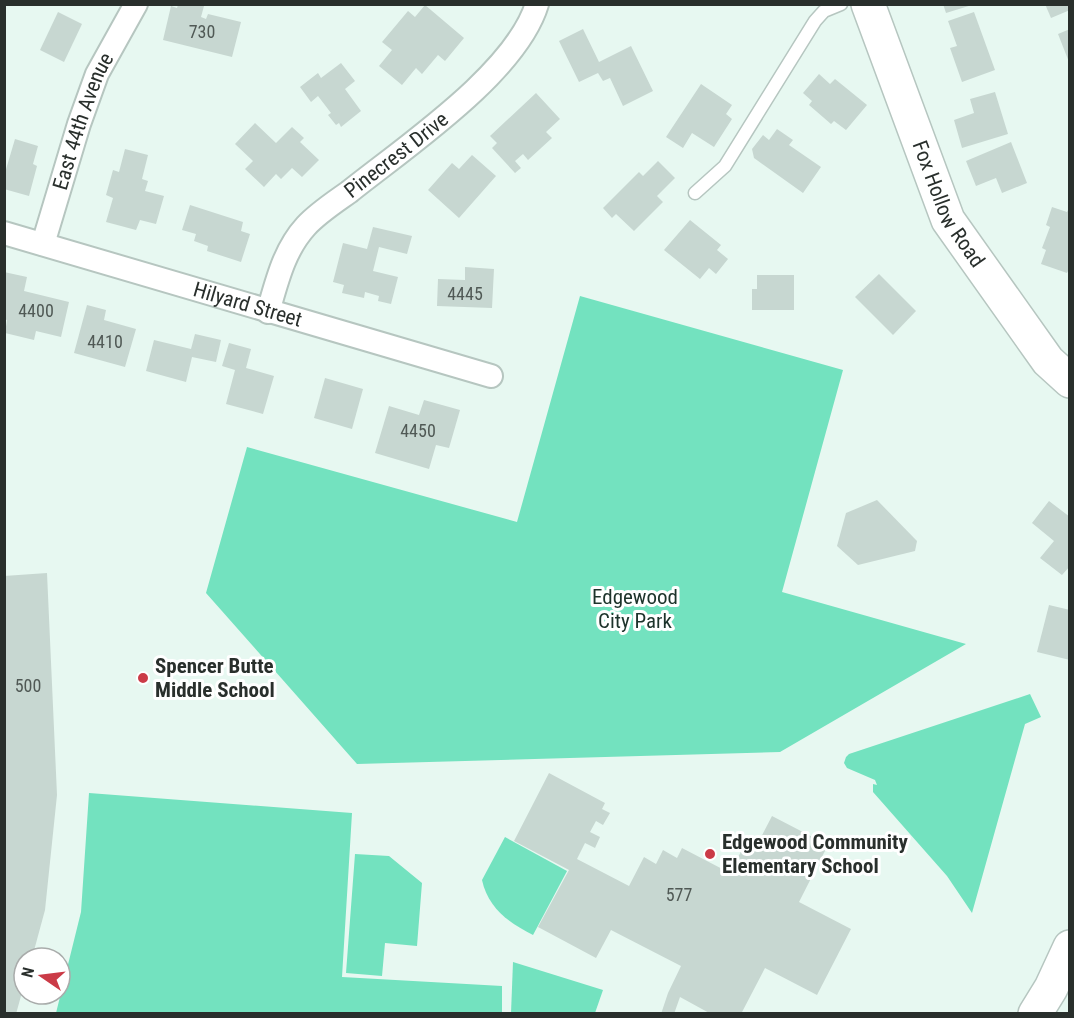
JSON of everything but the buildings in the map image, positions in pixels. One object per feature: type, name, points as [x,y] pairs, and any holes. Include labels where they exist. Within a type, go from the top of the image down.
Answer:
[{"type":"main road","name":"Fox Hollow Road","points":[[868,4],[948,220],[1048,361],[1070,381]]},
{"type":"main road","points":[[1035,1014],[1051,988],[1070,947]]},
{"type":"street","name":"East 44th Avenue","points":[[43,244],[79,124],[97,74],[136,4]]},
{"type":"street","name":"Pinecrest Drive","points":[[268,312],[283,261],[306,225],[468,97],[511,52],[535,12],[537,4]]},
{"type":"street","name":"Hilyard Street","points":[[4,233],[491,376]]},
{"type":"lane","points":[[695,193],[725,166],[815,21],[824,11],[841,4]]},
{"type":"green space","name":"Edgewood City Park","points":[[580,296],[843,370],[782,592],[966,644],[780,752],[357,764],[206,593],[247,447],[517,522]]},
{"type":"green space","points":[[1030,694],[1041,717],[1025,724],[972,913],[947,876],[873,792],[873,784],[877,785],[875,780],[847,768],[844,763],[849,754]]},
{"type":"green space","points":[[89,793],[352,813],[342,977],[502,986],[502,1013],[56,1013],[58,1006],[72,1006],[72,948],[81,912]]},
{"type":"green space","points":[[505,837],[567,871],[533,935],[508,920],[494,907],[482,880]]},
{"type":"green space","points":[[355,854],[389,856],[422,883],[417,946],[385,943],[382,976],[346,973]]},
{"type":"green space","points":[[513,962],[603,990],[595,1013],[511,1013]]},
{"type":"place","name":"Spencer Butte Middle School","points":[[143,678]]},
{"type":"place","name":"Edgewood Community Elementary School","points":[[710,854]]}]
